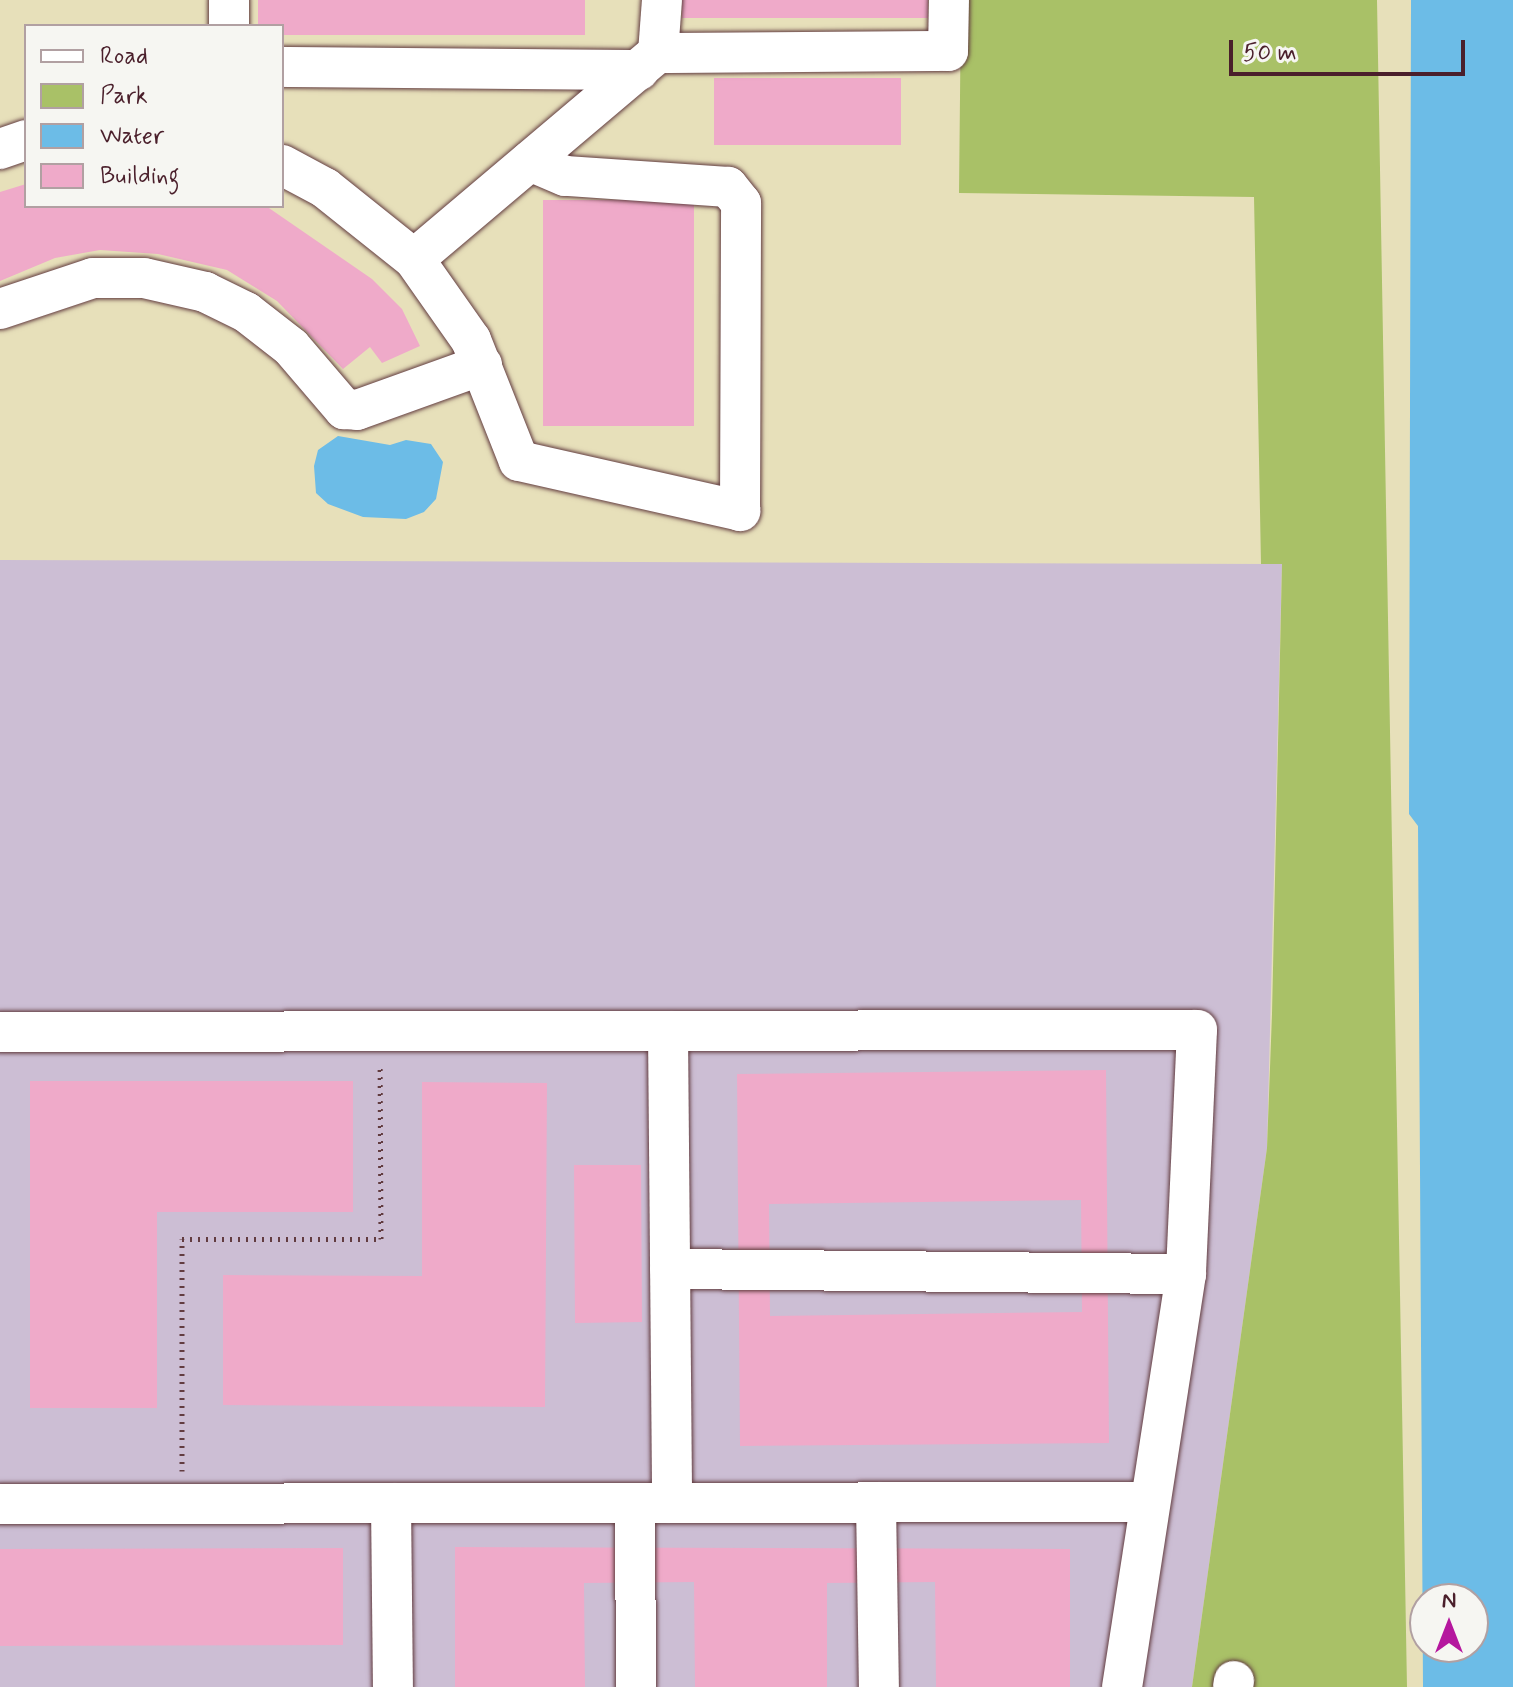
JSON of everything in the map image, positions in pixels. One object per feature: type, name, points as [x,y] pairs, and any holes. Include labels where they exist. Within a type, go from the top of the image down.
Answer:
[{"type":"lane","points":[[229,0],[229,24]]},
{"type":"lane","points":[[414,259],[649,62],[662,0]]},
{"type":"lane","points":[[284,67],[649,62],[948,51],[949,0]]},
{"type":"lane","points":[[0,149],[24,141]]},
{"type":"lane","points":[[284,166],[325,188],[414,259],[447,301],[482,365],[519,461],[740,511],[741,203],[728,187],[565,176],[530,161]]},
{"type":"lane","points":[[0,309],[93,278],[144,278],[205,292],[246,312],[291,347],[344,409],[357,410],[482,365]]},
{"type":"lane","points":[[0,1032],[1197,1030],[1186,1274],[1122,1687]]},
{"type":"lane","points":[[636,1687],[654,1503],[670,1269],[668,1031]]},
{"type":"lane","points":[[670,1269],[1186,1274]]},
{"type":"lane","points":[[876,1502],[879,1687]]},
{"type":"lane","points":[[0,1504],[1149,1502]]},
{"type":"lane","points":[[391,1503],[393,1687]]},
{"type":"path","points":[[182,1503],[182,1239],[381,1239],[380,1031]]},
{"type":"shaded area","points":[[0,560],[1282,564],[1267,1148],[1192,1687],[0,1687]]},
{"type":"green space","points":[[961,0],[1377,0],[1407,1687],[1192,1687],[1267,1148],[1282,564],[1261,564],[1254,197],[959,193]]},
{"type":"water","points":[[1411,0],[1513,0],[1513,1687],[1423,1687],[1423,1663],[1489,1663],[1489,1583],[1422,1583],[1418,826],[1409,814]]},
{"type":"water","points":[[338,436],[390,445],[406,440],[431,444],[443,462],[436,499],[424,512],[406,519],[363,517],[328,504],[316,493],[314,466],[318,450]]},
{"type":"building","points":[[258,0],[585,0],[585,35],[284,35],[284,24],[258,24]]},
{"type":"building","points":[[682,0],[928,0],[928,18],[682,18]]},
{"type":"building","points":[[714,78],[901,78],[901,145],[714,145]]},
{"type":"building","points":[[24,185],[24,208],[269,208],[372,279],[402,309],[420,346],[382,363],[370,347],[343,369],[277,301],[227,270],[158,254],[100,250],[55,258],[0,281],[0,192]]},
{"type":"building","points":[[543,200],[694,200],[694,426],[543,426]]},
{"type":"building","points":[[1106,1070],[1109,1443],[740,1446],[737,1074]],"holes":[[[1081,1200],[1082,1312],[770,1316],[769,1204]]]},
{"type":"building","points":[[30,1081],[353,1081],[353,1212],[157,1212],[157,1408],[30,1408]]},
{"type":"building","points":[[422,1082],[547,1083],[545,1407],[223,1405],[223,1275],[422,1276]]},
{"type":"building","points":[[574,1165],[641,1165],[642,1322],[575,1323]]},
{"type":"building","points":[[455,1547],[1070,1549],[1070,1687],[936,1687],[935,1582],[827,1583],[827,1687],[695,1687],[694,1582],[584,1583],[585,1687],[455,1687]]},
{"type":"building","points":[[343,1548],[343,1645],[0,1646],[0,1549]]}]
